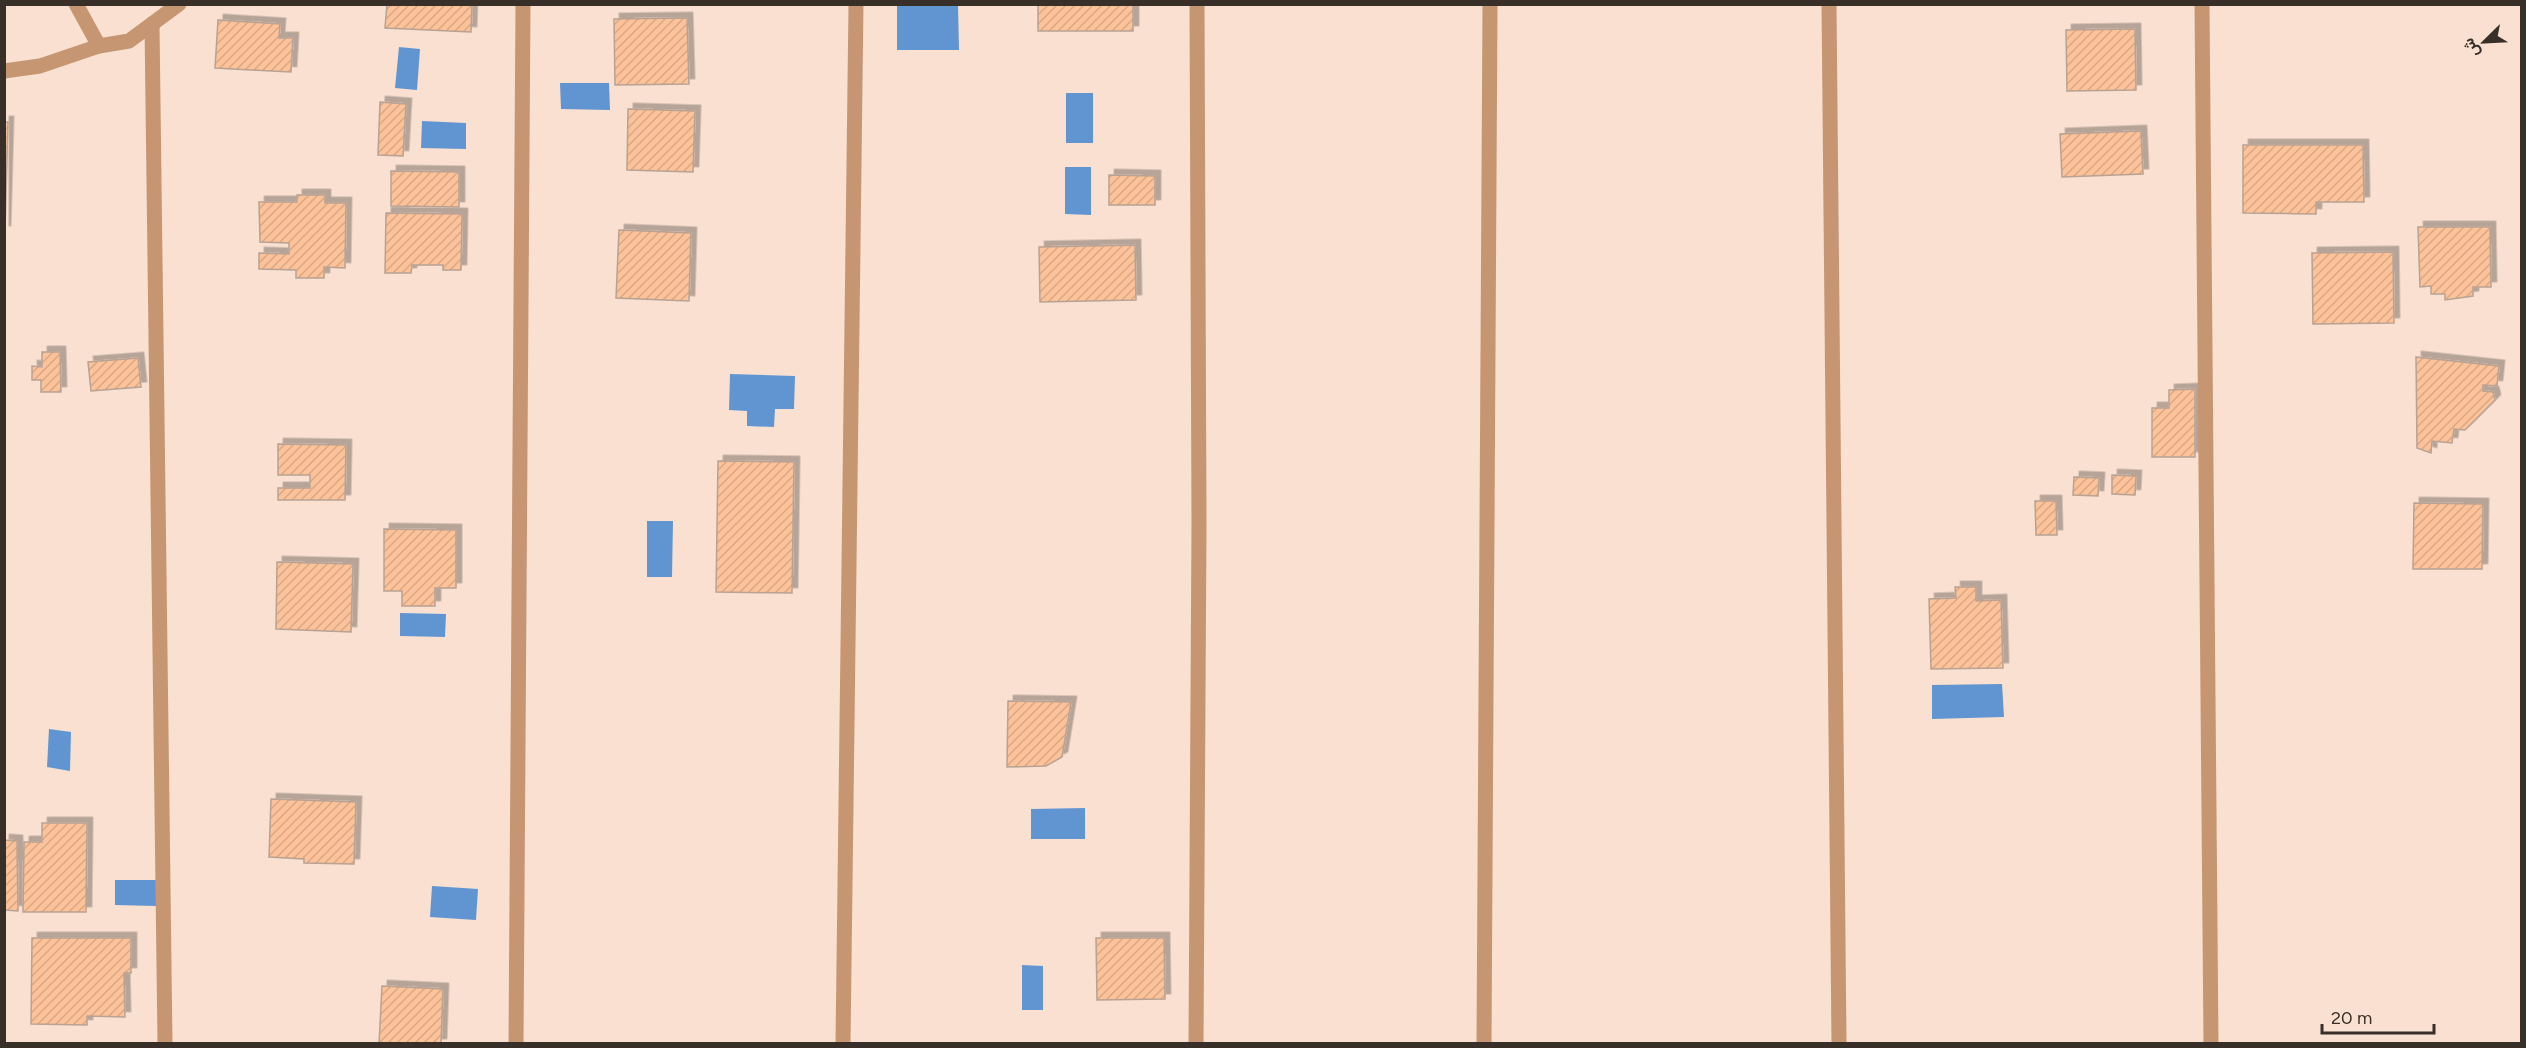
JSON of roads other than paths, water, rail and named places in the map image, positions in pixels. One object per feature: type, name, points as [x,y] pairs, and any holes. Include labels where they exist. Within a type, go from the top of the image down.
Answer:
[{"type":"street","points":[[76,4],[99,46]]},
{"type":"street","points":[[4,71],[40,66],[99,46],[129,41],[179,4]]},
{"type":"street","points":[[516,1044],[523,4]]},
{"type":"street","points":[[843,1044],[856,4]]},
{"type":"street","points":[[1196,1044],[1199,536],[1197,4]]},
{"type":"street","points":[[1484,1044],[1490,4]]},
{"type":"street","points":[[1829,4],[1839,1044]]},
{"type":"street","points":[[2202,4],[2211,1044]]},
{"type":"street","points":[[152,24],[165,1044]]},
{"type":"water","points":[[897,5],[958,5],[959,50],[897,50]]},
{"type":"water","points":[[399,47],[420,49],[417,90],[395,88]]},
{"type":"water","points":[[560,83],[609,83],[610,110],[561,109]]},
{"type":"water","points":[[1066,93],[1093,93],[1093,143],[1066,143]]},
{"type":"water","points":[[422,121],[466,123],[466,149],[421,148]]},
{"type":"water","points":[[1065,167],[1091,167],[1091,215],[1065,214]]},
{"type":"water","points":[[730,374],[795,376],[794,409],[775,409],[774,427],[747,426],[747,411],[729,410]]},
{"type":"water","points":[[647,521],[673,521],[672,577],[647,577]]},
{"type":"water","points":[[400,613],[446,614],[445,637],[400,636]]},
{"type":"water","points":[[2002,684],[2004,717],[1932,719],[1932,685]]},
{"type":"water","points":[[49,729],[71,732],[70,771],[47,767]]},
{"type":"water","points":[[1085,808],[1085,839],[1031,839],[1031,809]]},
{"type":"water","points":[[115,880],[156,880],[156,906],[115,905]]},
{"type":"water","points":[[432,886],[478,889],[476,920],[430,917]]},
{"type":"water","points":[[1022,965],[1043,966],[1043,1010],[1022,1010]]}]
